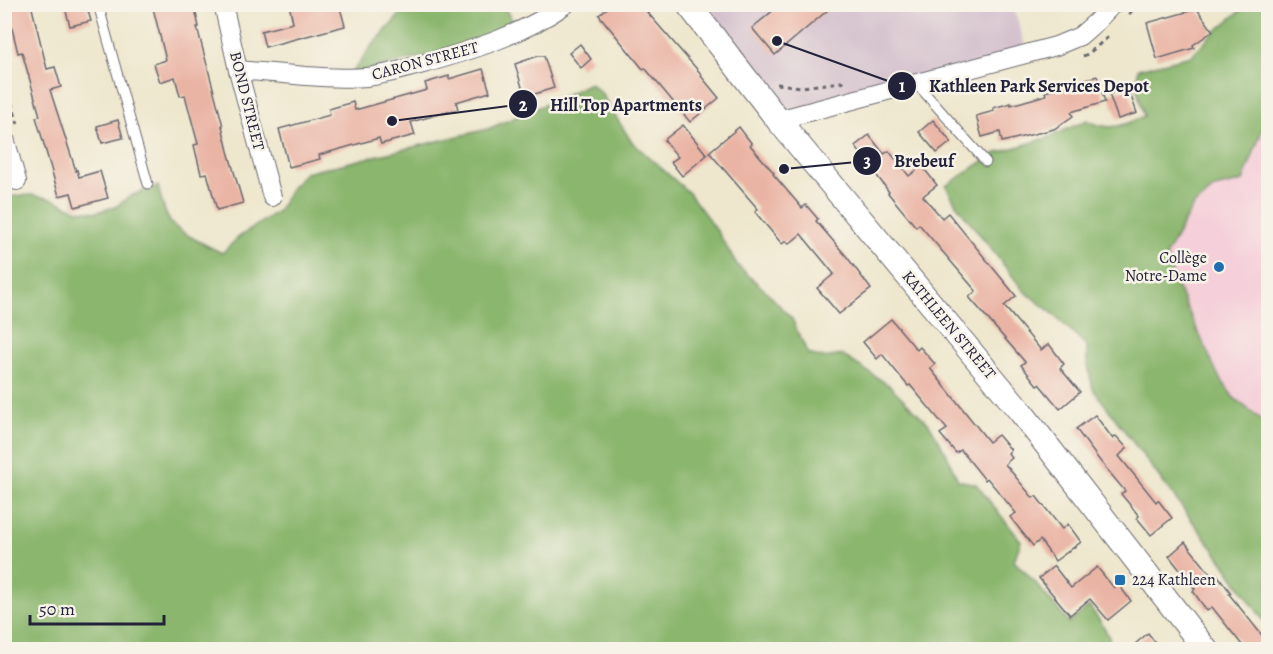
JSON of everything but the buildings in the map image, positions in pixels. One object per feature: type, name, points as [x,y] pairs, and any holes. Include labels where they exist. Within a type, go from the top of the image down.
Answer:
[{"type":"street","name":"BOND STREET","points":[[223,4],[272,196]]},
{"type":"street","name":"CARON STREET","points":[[238,70],[330,77],[365,77],[392,72],[444,58],[525,29],[550,16],[566,4]]},
{"type":"street","name":"KATHLEEN STREET","points":[[688,4],[778,120],[1021,412],[1206,650]]},
{"type":"street","points":[[778,120],[1056,46],[1080,36],[1113,4]]},
{"type":"street","points":[[4,135],[17,181]]},
{"type":"lane","points":[[98,4],[148,184]]},
{"type":"lane","points":[[916,83],[986,162]]},
{"type":"path","points":[[776,84],[802,87],[841,82],[867,96]]},
{"type":"shaded area","points":[[697,4],[1013,5],[1028,55],[780,121]]},
{"type":"shaded area","name":"Collège Notre-Dame","points":[[1268,114],[1268,425],[1233,397],[1218,375],[1174,280],[1166,255],[1193,206],[1215,188],[1243,181]]},
{"type":"green space","points":[[502,5],[518,28],[492,40],[351,74],[370,48],[408,6]]},
{"type":"green space","points":[[1247,5],[1268,5],[1268,114],[1243,181],[1215,188],[1193,206],[1166,255],[1174,280],[1218,375],[1233,397],[1268,425],[1268,627],[1223,562],[1093,389],[1087,363],[1087,346],[1052,313],[1024,291],[956,204],[946,186],[994,154],[1050,137],[1087,120],[1109,127],[1130,123],[1144,116],[1137,89],[1138,69],[1191,56],[1209,37]]},
{"type":"green space","points":[[590,83],[601,93],[631,141],[689,193],[717,231],[738,266],[792,319],[808,354],[824,358],[842,355],[889,385],[929,424],[958,480],[976,484],[1021,541],[1014,561],[1069,623],[1089,606],[1106,632],[1112,649],[5,649],[5,197],[32,195],[52,199],[77,210],[96,212],[115,207],[133,195],[158,186],[164,210],[171,223],[187,235],[222,253],[239,237],[279,210],[291,188],[305,173],[488,129]]},
{"type":"place","name":"Kathleen Park Services Depot","points":[[777,41]]},
{"type":"place","name":"Hill Top Apartments","points":[[392,121]]},
{"type":"place","name":"Brebeuf","points":[[784,169]]},
{"type":"place","name":"Collège Notre-Dame","points":[[1219,267]]},
{"type":"place","name":"224 Kathleen","points":[[1120,580]]}]
